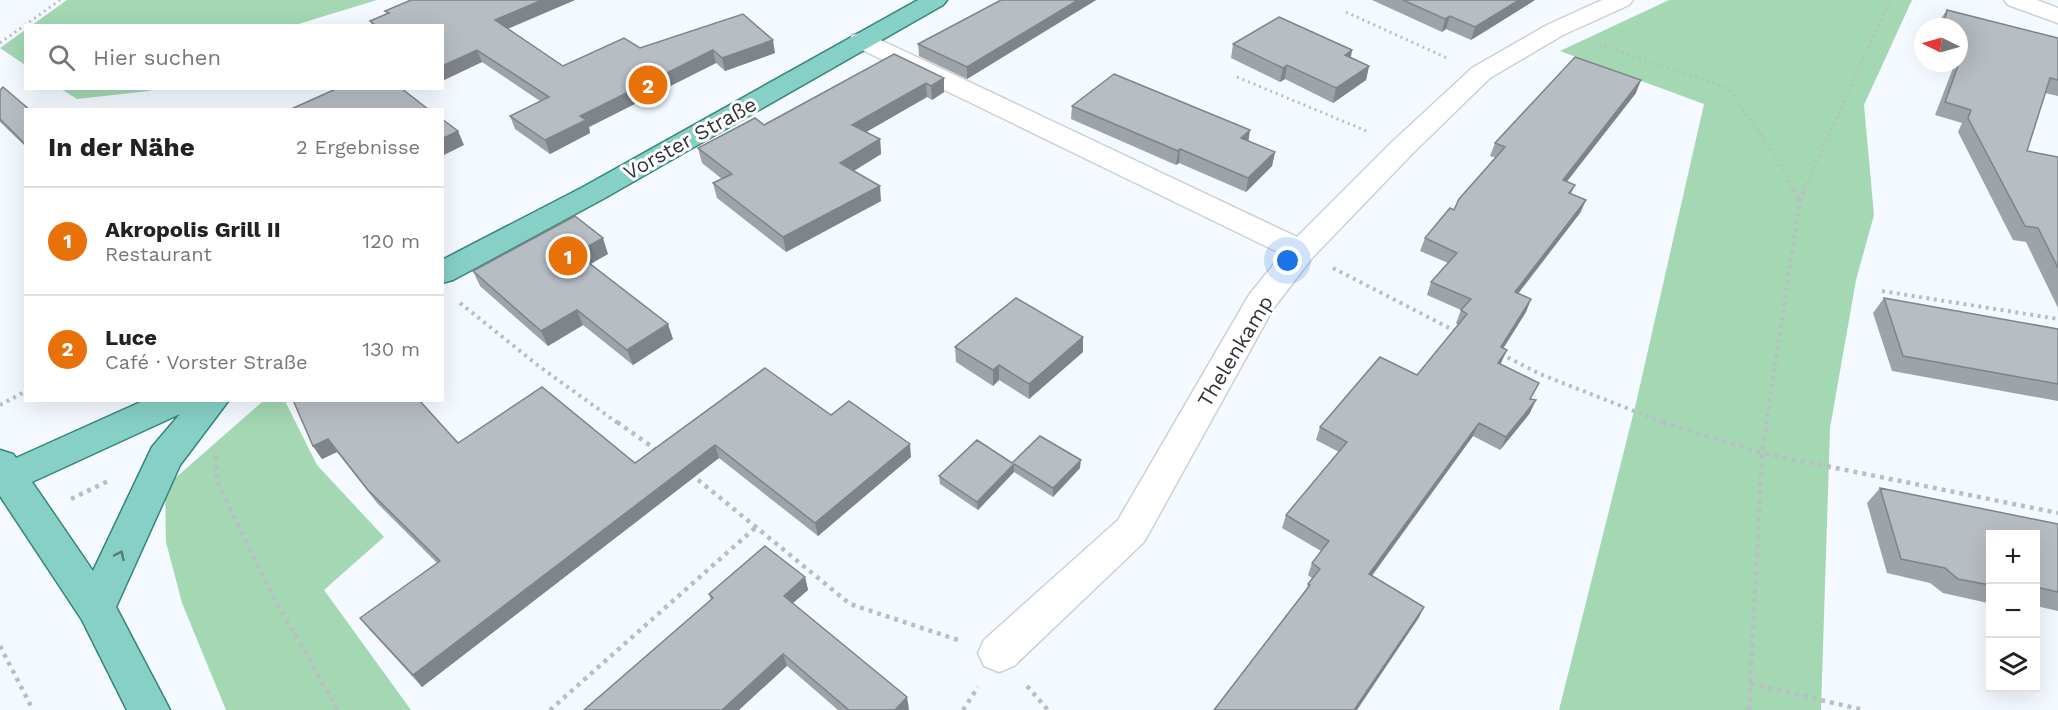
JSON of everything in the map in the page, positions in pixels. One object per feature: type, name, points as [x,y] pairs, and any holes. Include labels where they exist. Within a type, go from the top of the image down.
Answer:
[{"type":"main road","name":"Vorster Straße","points":[[447,285],[593,193],[935,0]]},
{"type":"main road","points":[[149,710],[96,608],[3,474],[173,402]]},
{"type":"main road","points":[[96,608],[165,457],[210,402]]},
{"type":"street","name":"Thelenkamp","points":[[999,653],[1131,531],[1260,303],[1301,251],[1403,147],[1481,73],[1555,30],[1621,0]]},
{"type":"street","points":[[2016,0],[2058,16]]},
{"type":"street","points":[[861,40],[1301,251]]},
{"type":"path","points":[[27,24],[60,0]]},
{"type":"path","points":[[1749,710],[1762,453],[1800,200],[1890,0]]},
{"type":"path","points":[[1346,12],[1481,73]]},
{"type":"path","points":[[0,43],[24,26]]},
{"type":"path","points":[[1555,30],[1727,88],[1766,141],[1800,200]]},
{"type":"path","points":[[1237,77],[1403,147]]},
{"type":"path","points":[[1301,251],[1466,336]]},
{"type":"path","points":[[447,285],[540,367],[666,456]]},
{"type":"path","points":[[1882,291],[2058,320]]},
{"type":"path","points":[[1498,353],[1540,374],[1646,417],[1762,453],[2058,513]]},
{"type":"path","points":[[0,405],[24,392]]},
{"type":"path","points":[[216,451],[217,481],[269,589],[338,710]]},
{"type":"path","points":[[685,470],[850,604],[999,653]]},
{"type":"path","points":[[550,710],[755,528]]},
{"type":"path","points":[[0,646],[33,710]]},
{"type":"path","points":[[1751,684],[1864,710]]},
{"type":"green space","points":[[67,0],[377,0],[298,24],[33,24]]},
{"type":"green space","points":[[1669,0],[1912,0],[1864,105],[1874,215],[1856,280],[1830,428],[1821,710],[1559,710],[1636,403],[1704,104],[1560,51]]},
{"type":"green space","points":[[24,31],[24,64],[0,48]]},
{"type":"green space","points":[[63,90],[152,90],[149,91],[77,99]]},
{"type":"green space","points":[[262,402],[286,402],[317,465],[384,537],[324,590],[411,710],[226,710],[182,603],[166,542],[165,487]]},
{"type":"building","points":[[411,0],[542,0],[495,20],[563,66],[624,38],[640,48],[743,14],[773,40],[722,58],[713,50],[580,116],[586,120],[545,140],[510,116],[549,97],[477,50],[444,65],[444,24],[374,24],[370,21],[389,13],[385,11]]},
{"type":"building","points":[[1001,0],[1078,0],[967,67],[918,44]]},
{"type":"building","points":[[1403,0],[1519,0],[1475,27],[1450,16],[1445,19]]},
{"type":"building","points":[[1947,10],[2058,38],[2058,80],[2050,78],[2027,151],[2058,157],[2058,268],[2038,228],[2025,226],[1968,118],[1971,110],[1945,102],[1956,72],[1968,72],[1968,18],[1945,18]]},
{"type":"building","points":[[1279,17],[1352,50],[1345,55],[1369,66],[1336,88],[1287,65],[1283,68],[1233,44]]},
{"type":"building","points":[[894,54],[944,78],[931,86],[926,83],[852,125],[880,139],[840,163],[880,186],[783,237],[713,183],[732,174],[698,148],[755,118],[764,125]]},
{"type":"building","points":[[1575,57],[1641,80],[1563,180],[1575,185],[1569,193],[1586,200],[1515,292],[1531,299],[1501,347],[1507,350],[1498,363],[1539,383],[1530,399],[1536,400],[1506,437],[1479,423],[1369,574],[1424,607],[1354,710],[1214,710],[1320,569],[1312,563],[1329,541],[1286,515],[1347,442],[1320,427],[1380,357],[1417,375],[1467,314],[1461,310],[1471,299],[1431,282],[1457,253],[1425,238],[1450,208],[1454,210],[1459,199],[1505,147],[1495,143]]},
{"type":"building","points":[[1114,74],[1250,130],[1241,138],[1275,152],[1248,178],[1072,106]]},
{"type":"building","points":[[3,87],[28,108],[24,108],[24,143],[0,119],[0,90]]},
{"type":"building","points":[[334,90],[404,90],[426,108],[293,108]]},
{"type":"building","points":[[444,120],[458,131],[444,138]]},
{"type":"building","points":[[575,216],[603,238],[576,253],[668,324],[627,350],[577,310],[541,331],[473,271]]},
{"type":"building","points":[[1016,298],[1083,337],[1029,384],[999,365],[993,370],[955,347]]},
{"type":"building","points":[[1884,298],[2058,329],[2058,384],[1903,356]]},
{"type":"building","points":[[765,368],[831,415],[849,401],[910,444],[815,523],[715,445],[413,675],[360,618],[440,561],[368,490],[328,439],[313,446],[294,402],[421,402],[458,443],[542,387],[635,463]]},
{"type":"building","points":[[1040,436],[1081,460],[1053,488],[1014,464],[977,502],[939,476],[977,440],[1012,463]]},
{"type":"building","points":[[1880,488],[2058,524],[2058,592],[2040,588],[2040,530],[1986,530],[1986,584],[1958,579],[1945,568],[1901,559]]},
{"type":"building","points":[[765,546],[805,577],[784,596],[907,697],[895,710],[849,710],[783,654],[722,710],[584,710],[713,598],[709,594]]},
{"type":"place","name":"Luce","points":[[648,85]]},
{"type":"place","name":"Akropolis Grill II","points":[[568,256]]}]
